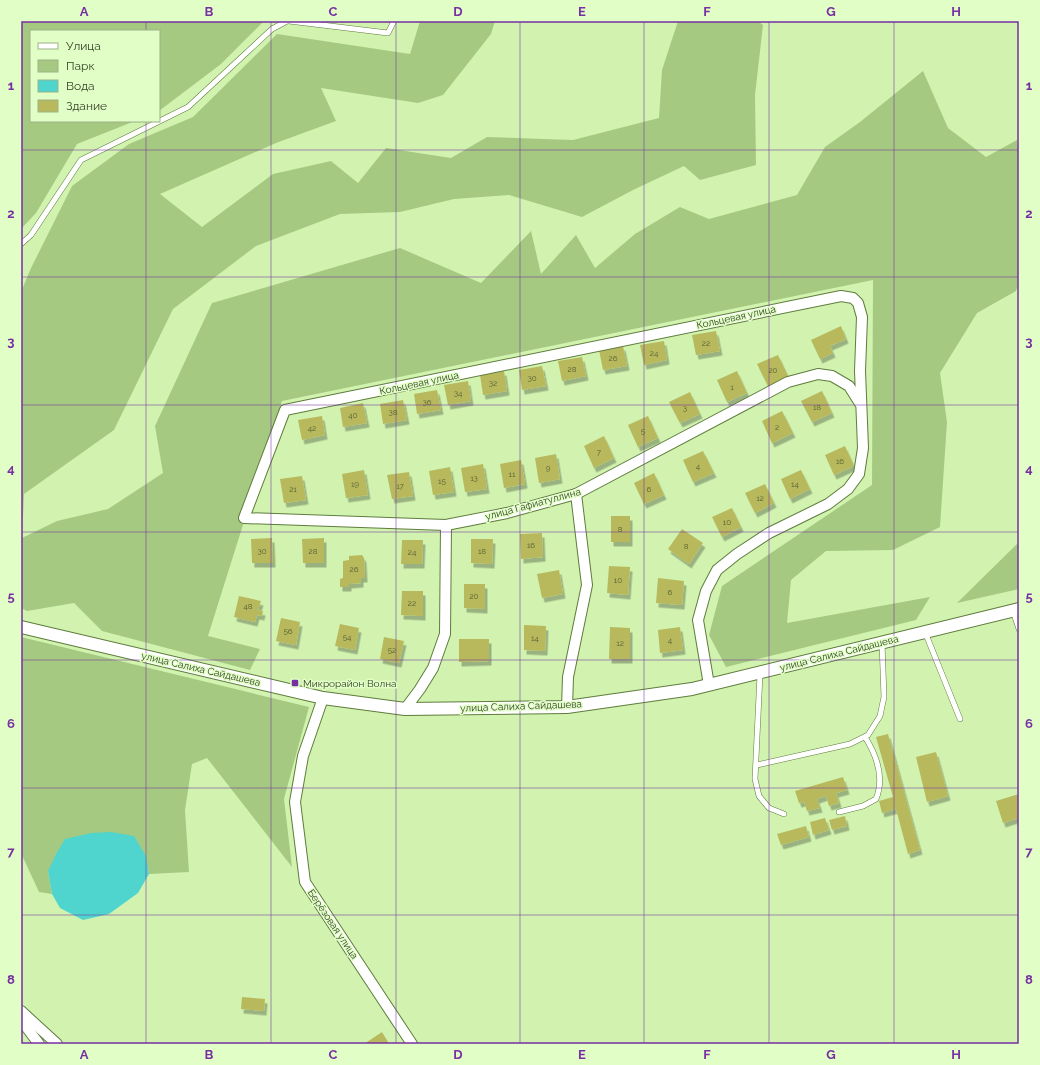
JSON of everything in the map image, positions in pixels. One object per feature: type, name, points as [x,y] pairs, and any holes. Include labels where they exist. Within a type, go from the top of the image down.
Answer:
[{"type":"street","name":"Кольцевая улица","points":[[259,519],[244,518],[285,410],[841,296],[853,298],[858,303],[862,317],[860,371],[863,448],[859,474],[848,488],[828,504],[769,533],[737,554],[717,570],[706,591],[698,620],[709,685]]},
{"type":"street","name":"улица Гафиатуллина","points":[[259,519],[446,525],[507,513],[576,494],[788,382],[818,374],[832,376],[849,386],[861,405]]},
{"type":"street","points":[[566,707],[568,677],[586,585],[576,494]]},
{"type":"street","points":[[405,709],[433,668],[445,634],[446,525]]},
{"type":"street","name":"улица Салиха Сайдашева","points":[[21,627],[323,698],[405,709],[566,707],[692,689],[1016,610]]},
{"type":"street","name":"Берёзовая улица","points":[[323,698],[303,756],[295,802],[305,882],[412,1044]]},
{"type":"street","points":[[21,1011],[57,1044]]},
{"type":"street","points":[[21,1020],[39,1044]]},
{"type":"lane","points":[[160,121],[188,107],[272,29],[288,21],[388,33],[394,21]]},
{"type":"lane","points":[[21,244],[32,235],[81,160],[158,122]]},
{"type":"lane","points":[[1016,610],[1019,629]]},
{"type":"lane","points":[[924,632],[960,719]]},
{"type":"lane","points":[[757,765],[850,744],[868,735],[880,716],[884,697],[882,643]]},
{"type":"lane","points":[[760,672],[756,779],[759,796],[769,808],[784,814]]},
{"type":"lane","points":[[839,812],[864,806],[876,799],[881,789],[880,775],[874,751],[865,737]]},
{"type":"green space","points":[[21,21],[264,21],[221,64],[160,110],[160,30],[30,30],[30,122],[132,122],[77,144],[36,213],[21,229]]},
{"type":"green space","points":[[420,21],[495,21],[491,34],[443,95],[418,103],[321,88],[336,121],[276,143],[160,194],[202,227],[273,174],[331,161],[358,183],[386,148],[451,158],[487,137],[573,140],[659,118],[662,70],[678,21],[758,21],[763,25],[755,95],[756,165],[700,180],[684,166],[633,190],[582,217],[509,195],[454,199],[400,212],[340,214],[256,246],[173,309],[114,430],[24,494],[22,538],[57,521],[108,509],[163,473],[155,426],[212,303],[400,248],[481,283],[531,231],[541,274],[576,235],[595,268],[635,234],[680,207],[709,219],[797,195],[825,147],[860,122],[923,71],[948,128],[986,157],[1017,140],[1019,154],[1019,283],[1016,291],[977,313],[940,373],[947,422],[940,527],[893,550],[826,551],[791,580],[787,623],[930,597],[916,620],[726,667],[709,635],[722,586],[872,485],[873,280],[282,401],[208,636],[260,649],[250,670],[102,631],[74,603],[27,611],[21,608],[21,292],[31,268],[72,186],[129,144],[193,117],[277,34],[410,54]]},
{"type":"green space","points":[[1019,542],[1019,589],[957,603]]},
{"type":"green space","points":[[21,637],[309,707],[284,799],[292,867],[207,758],[192,764],[185,810],[189,872],[149,874],[145,856],[48,871],[52,894],[39,892],[21,853]]},
{"type":"water","points":[[111,832],[134,836],[146,856],[149,874],[138,893],[109,914],[83,920],[60,908],[52,894],[48,871],[65,839],[91,833]]},
{"type":"building","points":[[841,326],[846,339],[830,346],[833,353],[820,359],[811,340]]},
{"type":"building","points":[[716,331],[720,351],[696,355],[692,335]]},
{"type":"building","points":[[664,341],[667,360],[644,365],[640,345]]},
{"type":"building","points":[[623,346],[627,366],[603,370],[599,350]]},
{"type":"building","points":[[778,355],[788,376],[768,386],[757,364]]},
{"type":"building","points":[[582,357],[586,376],[562,381],[558,361]]},
{"type":"building","points":[[542,366],[546,386],[522,390],[519,370]]},
{"type":"building","points":[[504,371],[507,391],[483,395],[480,375]]},
{"type":"building","points":[[737,371],[747,393],[727,402],[717,380]]},
{"type":"building","points":[[468,381],[471,401],[448,405],[444,385]]},
{"type":"building","points":[[437,390],[441,410],[417,414],[414,394]]},
{"type":"building","points":[[822,391],[832,413],[812,422],[801,401]]},
{"type":"building","points":[[690,392],[700,414],[680,423],[669,402]]},
{"type":"building","points":[[403,400],[407,420],[383,424],[380,404]]},
{"type":"building","points":[[363,403],[367,423],[343,427],[340,408]]},
{"type":"building","points":[[782,411],[793,433],[772,443],[762,421]]},
{"type":"building","points":[[322,416],[325,435],[302,440],[298,420]]},
{"type":"building","points":[[648,416],[658,438],[638,447],[628,425]]},
{"type":"building","points":[[604,436],[614,458],[594,468],[584,446]]},
{"type":"building","points":[[845,446],[854,466],[834,475],[825,455]]},
{"type":"building","points":[[703,451],[714,473],[693,482],[683,460]]},
{"type":"building","points":[[556,454],[560,479],[539,483],[535,458]]},
{"type":"building","points":[[521,460],[525,484],[504,488],[500,464]]},
{"type":"building","points":[[483,464],[487,489],[465,492],[461,468]]},
{"type":"building","points":[[450,467],[454,492],[433,495],[429,471]]},
{"type":"building","points":[[364,470],[368,495],[346,498],[342,474]]},
{"type":"building","points":[[801,470],[810,489],[790,499],[781,479]]},
{"type":"building","points":[[409,472],[413,496],[392,499],[387,475]]},
{"type":"building","points":[[654,473],[664,495],[644,504],[634,483]]},
{"type":"building","points":[[302,476],[306,500],[284,503],[280,479]]},
{"type":"building","points":[[765,484],[774,503],[755,513],[745,493]]},
{"type":"building","points":[[732,508],[741,527],[722,537],[712,517]]},
{"type":"building","points":[[611,516],[630,516],[630,542],[611,542]]},
{"type":"building","points":[[682,529],[703,543],[689,564],[668,549]]},
{"type":"building","points":[[542,533],[543,557],[521,559],[520,534]]},
{"type":"building","points":[[272,538],[273,563],[252,563],[251,539]]},
{"type":"building","points":[[324,538],[324,563],[303,563],[302,539]]},
{"type":"building","points":[[471,539],[493,539],[492,564],[471,563]]},
{"type":"building","points":[[402,540],[423,540],[422,564],[401,564]]},
{"type":"building","points":[[362,555],[364,558],[365,578],[361,578],[361,583],[349,584],[349,587],[340,587],[340,579],[343,578],[343,561],[349,560],[349,556]]},
{"type":"building","points":[[609,566],[630,567],[628,595],[607,593]]},
{"type":"building","points":[[559,570],[563,594],[542,598],[537,574]]},
{"type":"building","points":[[658,578],[684,581],[682,605],[656,603]]},
{"type":"building","points":[[464,584],[485,584],[485,609],[464,608]]},
{"type":"building","points":[[402,591],[423,591],[423,616],[401,615]]},
{"type":"building","points":[[239,596],[261,601],[258,610],[263,611],[262,616],[257,615],[255,622],[234,617]]},
{"type":"building","points":[[281,618],[300,622],[296,645],[276,641]]},
{"type":"building","points":[[340,624],[359,628],[355,650],[335,646]]},
{"type":"building","points":[[524,625],[546,626],[545,651],[524,650]]},
{"type":"building","points":[[610,627],[630,628],[630,659],[609,659]]},
{"type":"building","points":[[680,627],[683,650],[660,653],[658,630]]},
{"type":"building","points":[[384,637],[404,641],[399,663],[380,659]]},
{"type":"building","points":[[459,639],[489,639],[489,661],[459,662]]},
{"type":"building","points":[[888,734],[920,850],[908,854],[896,809],[882,813],[879,801],[893,797],[876,737]]},
{"type":"building","points":[[936,752],[948,796],[927,802],[916,757]]},
{"type":"building","points":[[843,777],[847,790],[836,793],[839,803],[829,806],[826,796],[817,799],[820,808],[807,811],[804,802],[799,803],[795,791]]},
{"type":"building","points":[[1019,794],[1019,818],[1003,823],[996,801]]},
{"type":"building","points":[[845,816],[847,826],[832,830],[829,820]]},
{"type":"building","points":[[825,818],[829,830],[813,835],[810,822]]},
{"type":"building","points":[[806,826],[809,837],[781,845],[777,834]]},
{"type":"building","points":[[242,997],[265,999],[264,1011],[241,1009]]},
{"type":"building","points":[[382,1032],[389,1044],[364,1044]]},
{"type":"place","name":"Микрорайон Волна","points":[[295,683]]}]
